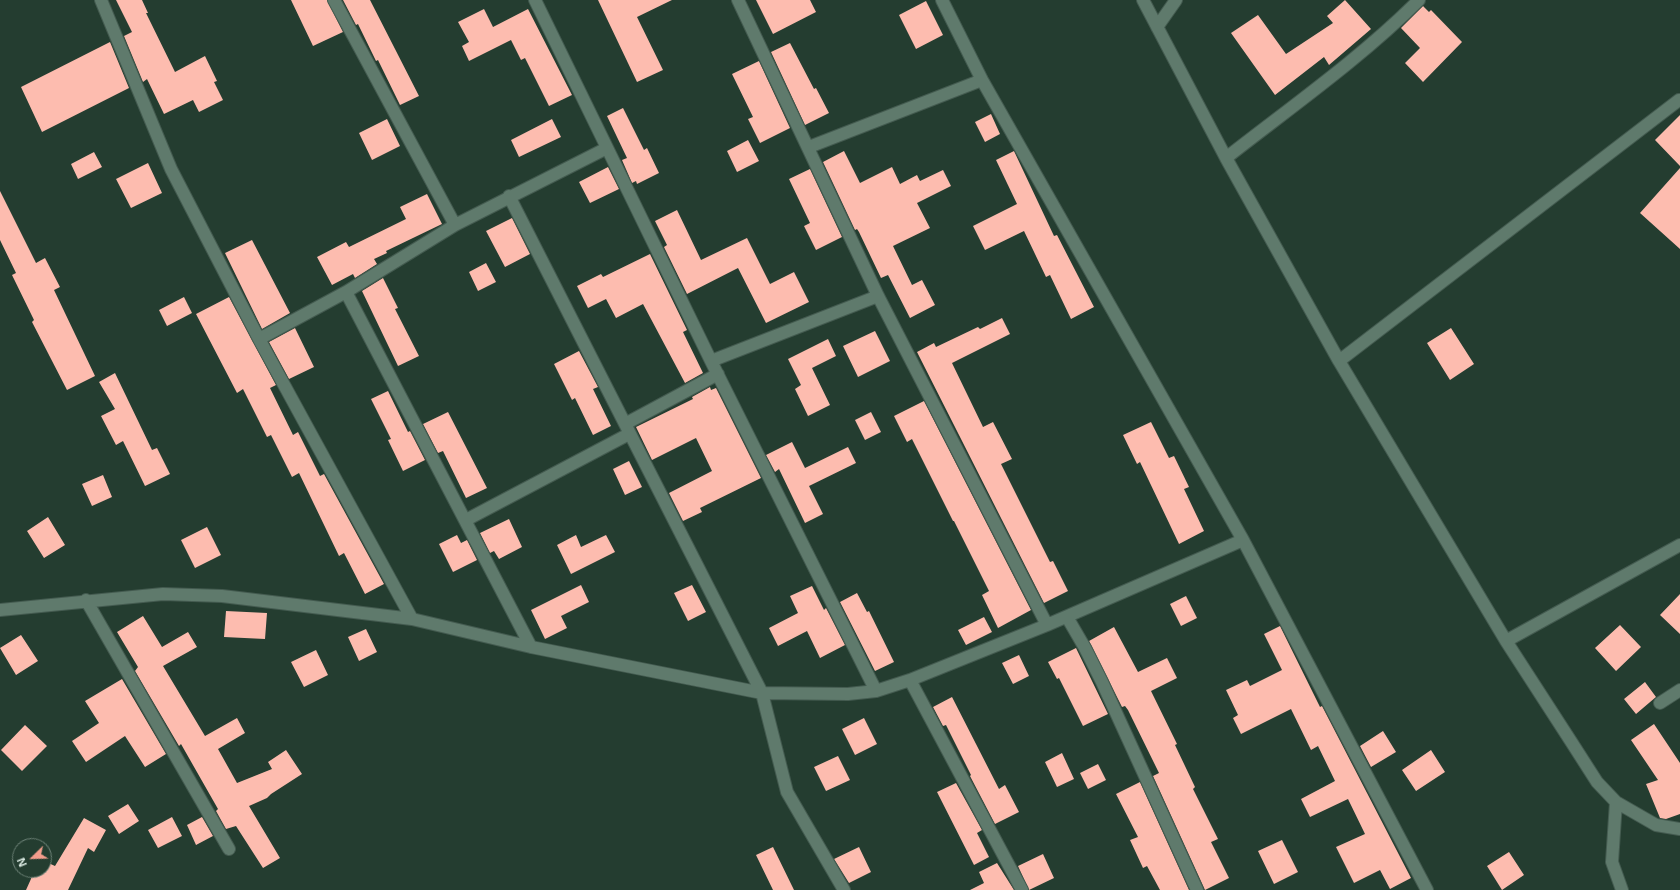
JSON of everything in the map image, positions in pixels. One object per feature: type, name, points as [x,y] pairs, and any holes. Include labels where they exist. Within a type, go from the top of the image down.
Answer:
[{"type":"street","points":[[101,0],[171,169],[259,338],[412,619]]},
{"type":"street","points":[[334,0],[455,225]]},
{"type":"street","points":[[535,0],[711,360],[876,691]]},
{"type":"street","points":[[738,0],[809,147],[878,296],[1047,625]]},
{"type":"street","points":[[942,0],[982,80],[1243,540],[1427,890]]},
{"type":"street","points":[[1143,0],[1226,158],[1339,360],[1506,641],[1597,782],[1616,802],[1656,825],[1680,829]]},
{"type":"street","points":[[1157,27],[1176,0]]},
{"type":"street","points":[[1226,158],[1343,66],[1404,16],[1420,0]]},
{"type":"street","points":[[809,147],[982,80]]},
{"type":"street","points":[[1339,360],[1679,100]]},
{"type":"street","points":[[259,338],[346,292],[455,225],[509,196],[607,148]]},
{"type":"street","points":[[509,196],[762,693],[787,792],[844,890]]},
{"type":"street","points":[[346,292],[531,647]]},
{"type":"street","points":[[711,360],[878,296]]},
{"type":"street","points":[[466,520],[627,429],[718,374]]},
{"type":"street","points":[[0,610],[86,600],[163,594],[222,596],[412,619],[531,647],[762,693],[848,694],[876,691],[910,680],[1067,617],[1243,540]]},
{"type":"street","points":[[1506,641],[1680,546]]},
{"type":"street","points":[[86,600],[229,849]]},
{"type":"street","points":[[1067,617],[1102,682],[1197,890]]},
{"type":"street","points":[[910,680],[1022,890]]},
{"type":"street","points":[[1660,703],[1680,690]]},
{"type":"street","points":[[1616,802],[1612,862],[1622,890]]},
{"type":"building","points":[[116,0],[142,0],[148,13],[146,13],[175,72],[205,56],[217,81],[214,82],[223,100],[199,112],[193,100],[164,114],[147,79],[143,82],[124,36],[132,32]]},
{"type":"building","points":[[291,0],[327,0],[343,32],[313,46]]},
{"type":"building","points":[[343,0],[370,0],[419,96],[400,105],[378,60],[376,61],[358,24],[356,25]]},
{"type":"building","points":[[598,0],[672,0],[637,17],[663,70],[637,82]]},
{"type":"building","points":[[756,0],[810,0],[816,12],[773,34]]},
{"type":"building","points":[[1345,0],[1371,29],[1329,65],[1324,57],[1275,95],[1231,33],[1258,15],[1286,54],[1333,23],[1327,16]]},
{"type":"building","points":[[926,1],[943,35],[916,49],[899,15]]},
{"type":"building","points":[[1423,6],[1429,12],[1431,10],[1462,42],[1423,82],[1405,63],[1420,48],[1401,28]]},
{"type":"building","points":[[484,9],[493,27],[528,9],[572,95],[549,106],[525,58],[521,60],[511,40],[469,61],[462,46],[469,42],[458,22]]},
{"type":"building","points":[[110,42],[129,88],[42,132],[21,87]]},
{"type":"building","points":[[790,43],[814,89],[816,88],[829,113],[805,125],[771,52]]},
{"type":"building","points":[[759,61],[790,128],[760,143],[748,119],[753,117],[732,74]]},
{"type":"building","points":[[623,108],[644,150],[647,148],[659,173],[637,184],[636,181],[632,183],[622,160],[627,158],[607,116]]},
{"type":"building","points":[[991,114],[1000,134],[985,142],[975,122]]},
{"type":"building","points":[[1680,115],[1680,166],[1655,140]]},
{"type":"building","points":[[387,119],[400,146],[372,160],[359,133]]},
{"type":"building","points":[[552,119],[561,137],[519,157],[511,140]]},
{"type":"building","points":[[748,140],[759,161],[737,172],[727,151]]},
{"type":"building","points":[[844,151],[860,183],[892,167],[900,184],[917,175],[920,181],[943,170],[951,186],[917,203],[930,228],[893,246],[912,285],[922,280],[935,305],[910,318],[888,275],[881,278],[859,232],[857,229],[855,230],[823,162]]},
{"type":"building","points":[[1014,151],[1054,236],[1057,235],[1094,307],[1071,319],[1050,275],[1046,277],[1024,231],[985,250],[973,226],[1017,204],[996,160]]},
{"type":"building","points":[[94,152],[102,167],[78,179],[71,164]]},
{"type":"building","points":[[148,163],[162,193],[131,208],[116,179]]},
{"type":"building","points":[[608,167],[619,189],[590,203],[579,182]]},
{"type":"building","points":[[1680,168],[1680,249],[1640,213]]},
{"type":"building","points":[[810,169],[842,237],[816,250],[804,226],[810,223],[789,179]]},
{"type":"building","points":[[0,191],[36,263],[45,258],[60,287],[54,290],[95,376],[67,390],[32,322],[34,320],[12,275],[16,273],[0,240]]},
{"type":"building","points":[[427,194],[442,224],[386,251],[387,253],[374,259],[377,264],[355,278],[353,274],[332,285],[317,257],[346,242],[349,247],[406,219],[400,207]]},
{"type":"building","points":[[677,210],[701,260],[747,238],[770,284],[794,272],[809,302],[766,323],[738,268],[687,294],[664,247],[667,245],[655,221]]},
{"type":"building","points":[[512,218],[530,254],[505,267],[486,231]]},
{"type":"building","points":[[252,240],[290,313],[262,329],[225,253]]},
{"type":"building","points":[[650,254],[687,330],[683,332],[703,373],[685,383],[643,304],[616,318],[606,299],[588,308],[577,286],[601,274],[603,277]]},
{"type":"building","points":[[486,263],[496,282],[478,291],[469,272]]},
{"type":"building","points":[[383,278],[398,308],[395,309],[419,356],[398,366],[362,291]]},
{"type":"building","points":[[184,297],[192,313],[167,326],[159,310]]},
{"type":"building","points":[[229,297],[276,385],[270,388],[293,435],[298,432],[320,476],[324,474],[384,584],[365,594],[344,553],[339,556],[299,473],[292,477],[271,435],[267,437],[243,389],[237,393],[196,314]]},
{"type":"building","points":[[1002,318],[1010,334],[952,363],[983,427],[993,422],[1012,459],[1001,464],[1050,562],[1053,561],[1068,591],[1044,603],[917,352],[934,343],[936,347],[978,327],[980,329]]},
{"type":"building","points":[[295,328],[314,367],[289,379],[269,342]]},
{"type":"building","points":[[1451,328],[1474,364],[1450,380],[1427,343]]},
{"type":"building","points":[[875,331],[890,361],[858,377],[843,346]]},
{"type":"building","points":[[828,339],[836,356],[812,368],[830,405],[808,416],[795,389],[801,385],[788,359]]},
{"type":"building","points":[[579,351],[598,387],[593,389],[611,426],[593,435],[575,398],[572,400],[554,364]]},
{"type":"building","points":[[115,373],[152,450],[157,448],[170,474],[145,486],[123,441],[116,445],[101,416],[115,409],[99,382]]},
{"type":"building","points":[[710,387],[711,390],[716,388],[761,478],[700,508],[702,512],[683,521],[669,493],[712,471],[696,438],[652,460],[636,427],[693,399],[692,397]]},
{"type":"building","points":[[388,391],[408,432],[410,431],[425,460],[403,471],[388,440],[391,439],[371,399]]},
{"type":"building","points":[[924,401],[1031,610],[998,628],[982,595],[989,591],[912,439],[907,442],[894,416]]},
{"type":"building","points":[[448,412],[487,488],[466,498],[443,451],[438,453],[423,424]]},
{"type":"building","points":[[871,412],[881,432],[865,440],[855,420]]},
{"type":"building","points":[[1151,422],[1169,458],[1174,456],[1189,487],[1184,489],[1204,531],[1179,544],[1140,462],[1137,464],[1123,435]]},
{"type":"building","points":[[792,442],[805,468],[848,447],[856,463],[809,486],[823,514],[805,523],[779,469],[775,472],[766,455]]},
{"type":"building","points":[[629,461],[642,487],[625,495],[613,469]]},
{"type":"building","points":[[103,475],[112,497],[92,506],[82,484]]},
{"type":"building","points":[[48,517],[65,545],[44,558],[27,531]]},
{"type":"building","points":[[509,519],[522,547],[499,559],[494,551],[490,553],[480,533]]},
{"type":"building","points":[[207,527],[221,555],[195,568],[181,540]]},
{"type":"building","points":[[457,535],[461,543],[467,540],[477,560],[453,572],[439,544]]},
{"type":"building","points":[[576,535],[581,547],[606,535],[615,552],[571,574],[557,545]]},
{"type":"building","points":[[581,585],[589,602],[561,616],[567,628],[545,639],[531,610]]},
{"type":"building","points":[[692,585],[706,612],[688,621],[674,593]]},
{"type":"building","points":[[812,586],[824,610],[826,608],[845,645],[820,658],[807,631],[778,646],[769,628],[798,613],[790,596]]},
{"type":"building","points":[[857,593],[867,612],[869,611],[894,662],[875,671],[840,602]]},
{"type":"building","points":[[1680,594],[1680,634],[1660,615]]},
{"type":"building","points":[[1186,596],[1197,618],[1181,626],[1170,604]]},
{"type":"building","points":[[226,611],[267,613],[265,639],[224,637]]},
{"type":"building","points":[[143,616],[162,647],[188,632],[197,647],[163,666],[205,736],[237,718],[245,733],[218,749],[237,783],[272,769],[268,762],[286,750],[302,774],[267,798],[249,806],[280,858],[263,868],[236,826],[226,829],[216,811],[218,809],[181,744],[179,746],[135,671],[138,667],[117,632]]},
{"type":"building","points":[[984,617],[992,632],[966,645],[958,630]]},
{"type":"building","points":[[1620,625],[1641,647],[1616,671],[1595,648]]},
{"type":"building","points":[[1280,626],[1320,707],[1322,706],[1411,878],[1390,889],[1380,870],[1354,883],[1336,847],[1365,834],[1348,799],[1310,817],[1301,799],[1335,781],[1318,746],[1311,750],[1291,709],[1241,734],[1233,718],[1238,715],[1226,690],[1247,680],[1250,686],[1282,670],[1264,634]]},
{"type":"building","points":[[1114,627],[1138,672],[1167,658],[1177,678],[1151,691],[1177,744],[1175,745],[1195,787],[1193,789],[1218,839],[1211,842],[1229,878],[1205,890],[1153,776],[1159,773],[1128,710],[1125,706],[1122,707],[1089,641]]},
{"type":"building","points":[[366,629],[377,652],[359,661],[348,637]]},
{"type":"building","points":[[21,635],[38,661],[16,675],[0,648]]},
{"type":"building","points":[[1076,648],[1108,714],[1083,726],[1059,678],[1057,679],[1048,662]]},
{"type":"building","points":[[316,650],[328,675],[304,687],[291,662]]},
{"type":"building","points":[[1019,655],[1029,676],[1013,684],[1002,663]]},
{"type":"building","points":[[122,679],[166,754],[145,767],[125,736],[86,762],[72,741],[99,723],[85,701]]},
{"type":"building","points":[[1645,682],[1656,697],[1636,714],[1624,699]]},
{"type":"building","points":[[952,697],[999,789],[1005,785],[1019,812],[995,824],[946,725],[943,726],[933,707]]},
{"type":"building","points":[[864,718],[877,744],[855,755],[842,729]]},
{"type":"building","points":[[1654,724],[1680,763],[1680,814],[1666,819],[1660,818],[1646,784],[1658,780],[1631,740]]},
{"type":"building","points":[[25,725],[47,746],[22,771],[1,750]]},
{"type":"building","points":[[1383,731],[1396,752],[1371,767],[1360,746]]},
{"type":"building","points":[[1431,750],[1445,772],[1416,791],[1402,770]]},
{"type":"building","points":[[1062,753],[1074,779],[1057,787],[1045,762]]},
{"type":"building","points":[[838,756],[850,780],[826,791],[814,767]]},
{"type":"building","points":[[1098,764],[1106,780],[1088,789],[1080,773]]},
{"type":"building","points":[[1140,782],[1189,890],[1160,890],[1147,866],[1143,868],[1130,840],[1138,837],[1116,794]]},
{"type":"building","points":[[956,783],[982,830],[977,833],[989,857],[974,865],[937,792]]},
{"type":"building","points":[[128,804],[139,821],[119,834],[108,816]]},
{"type":"building","points":[[172,817],[182,836],[158,848],[148,830]]},
{"type":"building","points":[[202,817],[213,836],[196,845],[187,825]]},
{"type":"building","points":[[84,818],[106,830],[94,852],[88,848],[68,890],[26,890],[31,878],[52,878],[52,865],[55,866]]},
{"type":"building","points":[[1282,840],[1298,872],[1274,884],[1258,851]]},
{"type":"building","points":[[773,847],[794,890],[773,890],[756,855]]},
{"type":"building","points":[[859,847],[871,872],[849,883],[834,859]]},
{"type":"building","points":[[1509,852],[1524,875],[1502,890],[1487,866]]},
{"type":"building","points":[[1043,854],[1054,878],[1029,890],[1018,866]]},
{"type":"building","points":[[997,863],[1014,890],[970,890],[984,883],[979,872]]}]
